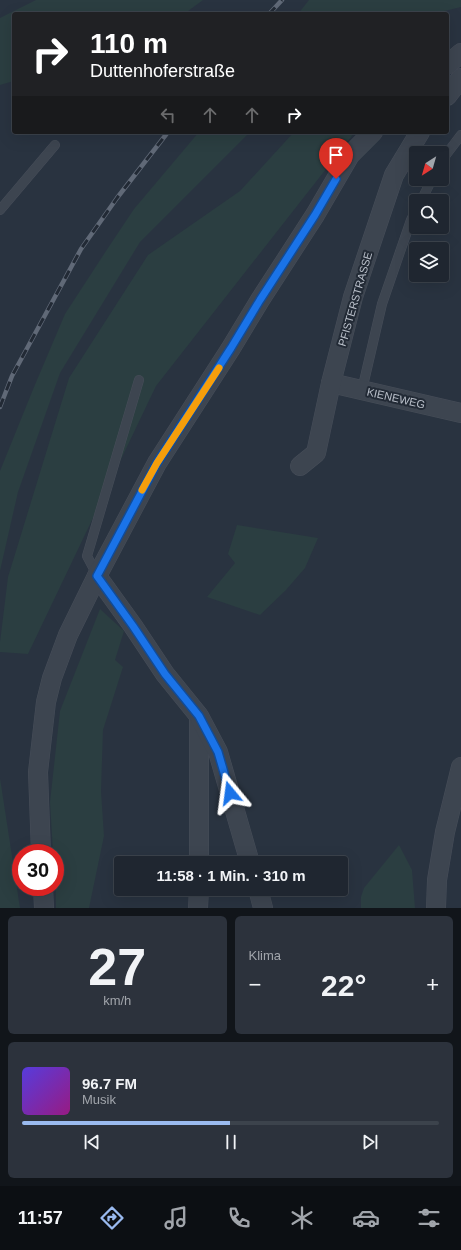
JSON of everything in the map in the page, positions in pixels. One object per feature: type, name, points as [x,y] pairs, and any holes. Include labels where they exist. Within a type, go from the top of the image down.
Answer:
[{"type":"street","points":[[449,63],[461,53]]},
{"type":"street","points":[[449,93],[461,78]]},
{"type":"street","points":[[41,844],[38,772],[46,702],[52,678],[68,635],[97,576],[157,463],[315,215],[350,155],[371,134]]},
{"type":"street","name":"PFISTERSTRASSE","points":[[300,466],[316,453],[331,383],[353,297],[394,175],[419,134]]},
{"type":"street","name":"KIENEWEG","points":[[331,383],[461,413]]},
{"type":"street","points":[[97,576],[165,674],[199,716],[218,752],[248,856]]},
{"type":"street","points":[[199,716],[199,856]]},
{"type":"street","points":[[436,908],[437,880],[444,838],[461,767]]},
{"type":"street","points":[[43,896],[44,908]]},
{"type":"street","points":[[198,908],[199,896]]},
{"type":"street","points":[[260,896],[263,908]]},
{"type":"lane","points":[[449,150],[461,134]]},
{"type":"lane","points":[[0,210],[55,145]]},
{"type":"lane","points":[[362,390],[382,304],[409,226]]},
{"type":"lane","points":[[97,576],[88,556],[138,380]]},
{"type":"shaded area","points":[[36,0],[203,0],[187,12],[12,12]]},
{"type":"shaded area","points":[[309,0],[461,0],[461,7],[440,12],[300,12]]},
{"type":"shaded area","points":[[12,12],[12,82],[0,85],[0,18]]},
{"type":"shaded area","points":[[197,134],[248,134],[140,242],[60,373],[18,492],[0,571],[0,471],[65,314],[134,209]]},
{"type":"shaded area","points":[[292,134],[353,134],[156,386],[28,654],[0,652],[8,577],[69,378],[148,255],[240,191]]},
{"type":"shaded area","points":[[237,525],[318,538],[305,568],[286,590],[260,615],[207,597],[235,563],[228,554]]},
{"type":"shaded area","points":[[100,609],[124,631],[115,660],[123,667],[103,730],[101,791],[104,836],[89,908],[56,908],[56,896],[64,896],[64,844],[52,844],[50,802],[60,711]]},
{"type":"shaded area","points":[[0,778],[12,856],[12,896],[18,896],[20,908],[0,908]]},
{"type":"shaded area","points":[[399,845],[412,870],[415,908],[361,908],[361,897],[364,888]]},
{"type":"railway","points":[[271,12],[282,0]]},
{"type":"railway","points":[[0,407],[12,376],[81,249],[117,198],[166,134]]},
{"type":"slow traffic","points":[[142,490],[157,463],[219,368]]},
{"type":"route","points":[[230,793],[218,752],[199,716],[165,674],[97,576],[157,463],[315,215],[336,179]]}]
